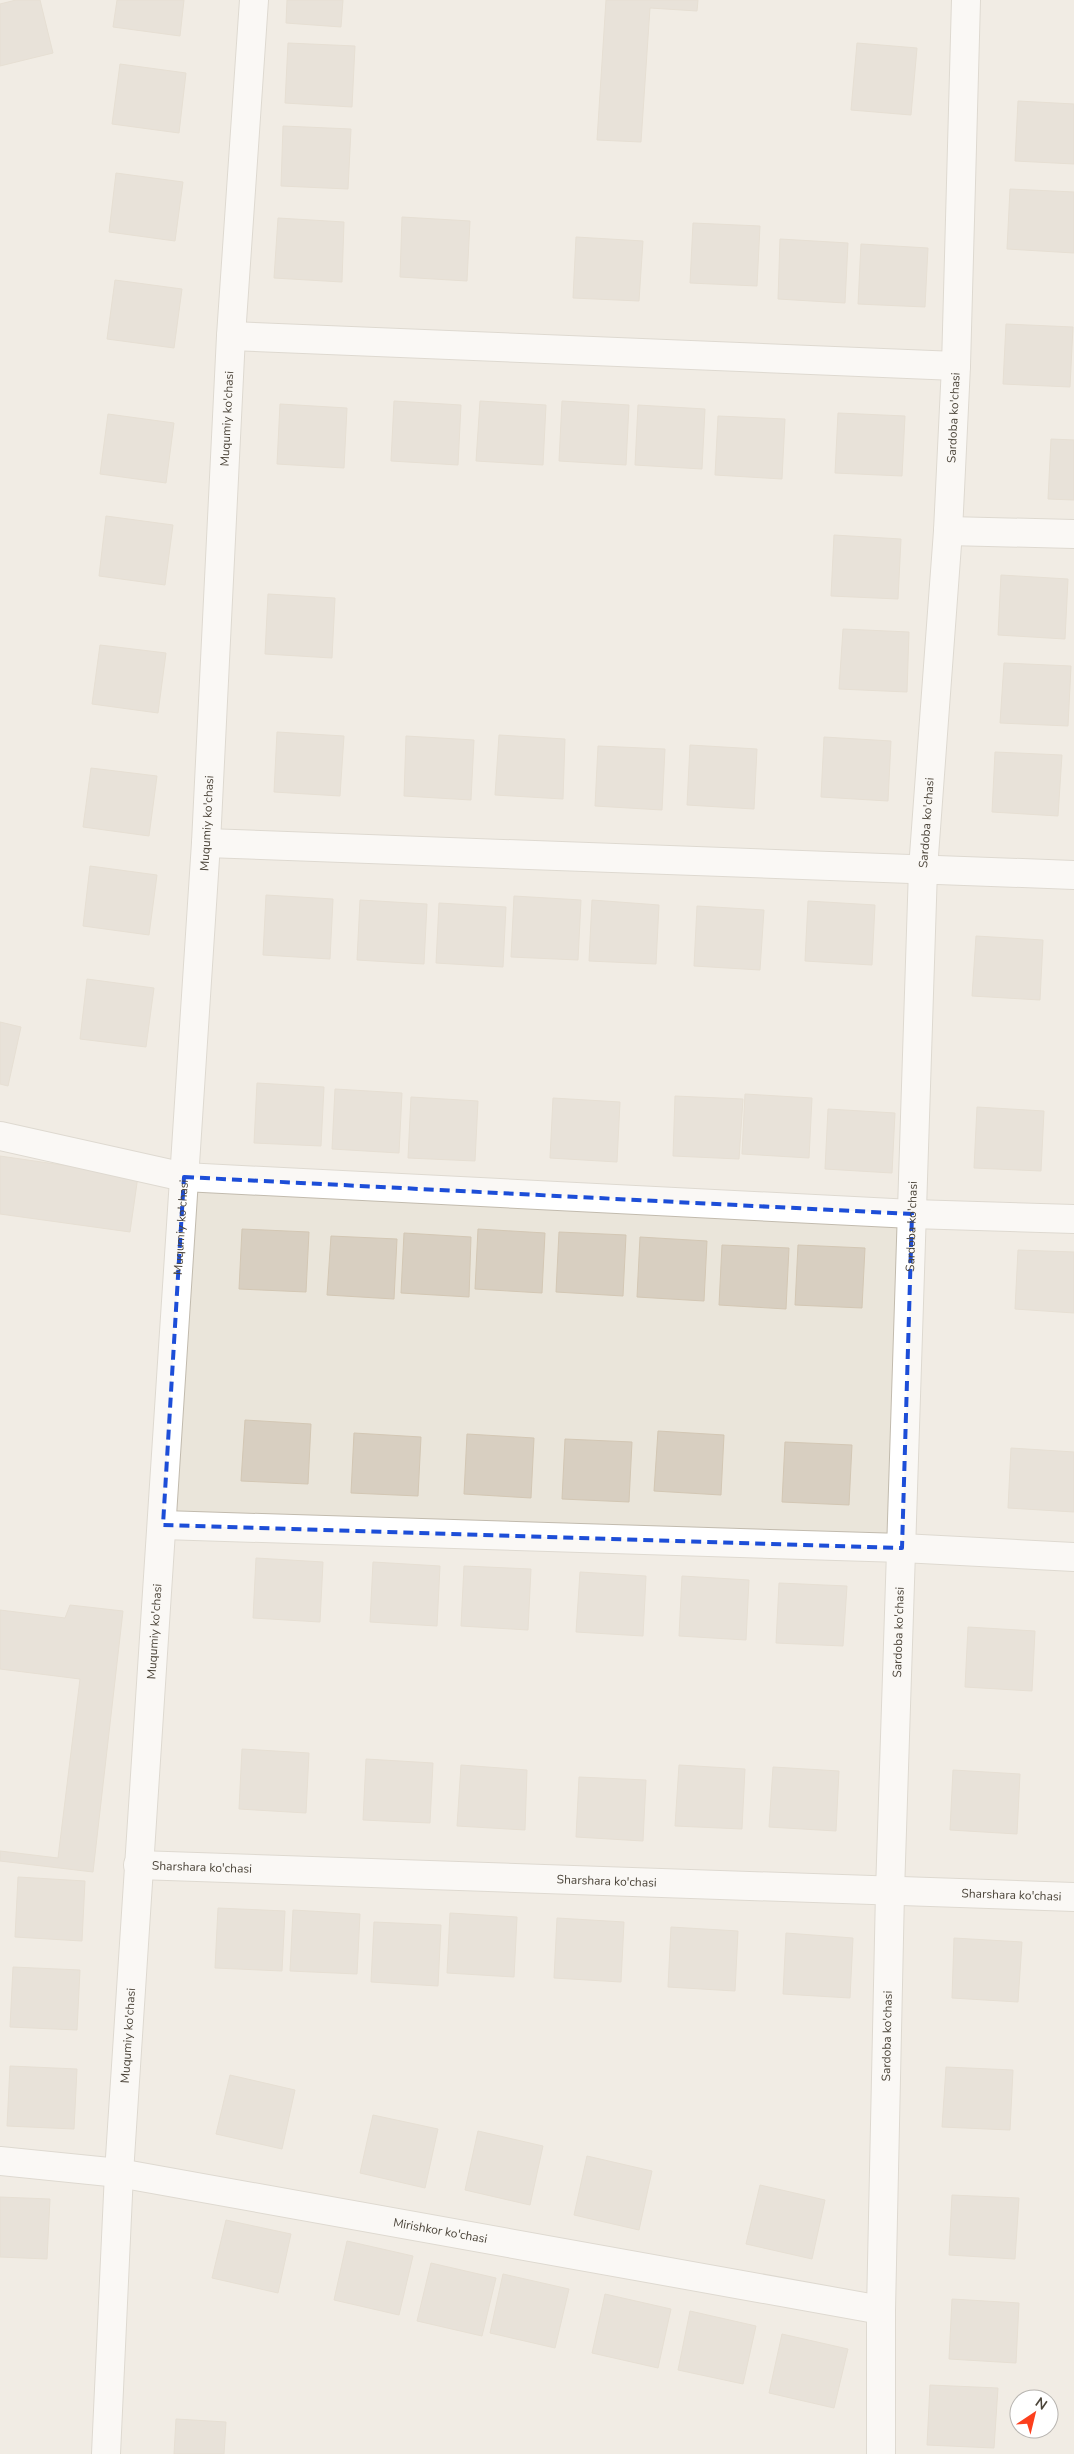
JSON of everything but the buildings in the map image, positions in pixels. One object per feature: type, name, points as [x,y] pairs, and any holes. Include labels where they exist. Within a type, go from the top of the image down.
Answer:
[{"type":"street","name":"Muqumiy ko'chasi","points":[[106,2454],[119,2173],[138,1866],[163,1525],[206,843],[231,336],[254,0]]},
{"type":"street","name":"Sardoba ko'chasi","points":[[881,2454],[881,2310],[890,1892],[923,868],[948,531],[956,366],[966,0]]},
{"type":"street","points":[[231,336],[956,366]]},
{"type":"street","points":[[948,531],[1074,534]]},
{"type":"street","points":[[206,843],[1074,875]]},
{"type":"street","points":[[0,1136],[184,1177],[912,1214],[1074,1219]]},
{"type":"street","points":[[163,1525],[902,1548],[1074,1557]]},
{"type":"street","name":"Sharshara ko'chasi","points":[[138,1866],[1074,1898]]},
{"type":"street","name":"Mirishkor ko'chasi","points":[[0,2161],[119,2173],[881,2310]]},
{"type":"highlighted area","points":[[184,1177],[912,1214],[902,1548],[163,1525]]},
{"type":"shaded area","points":[[0,0],[1074,0],[1074,2454],[0,2454]]}]
